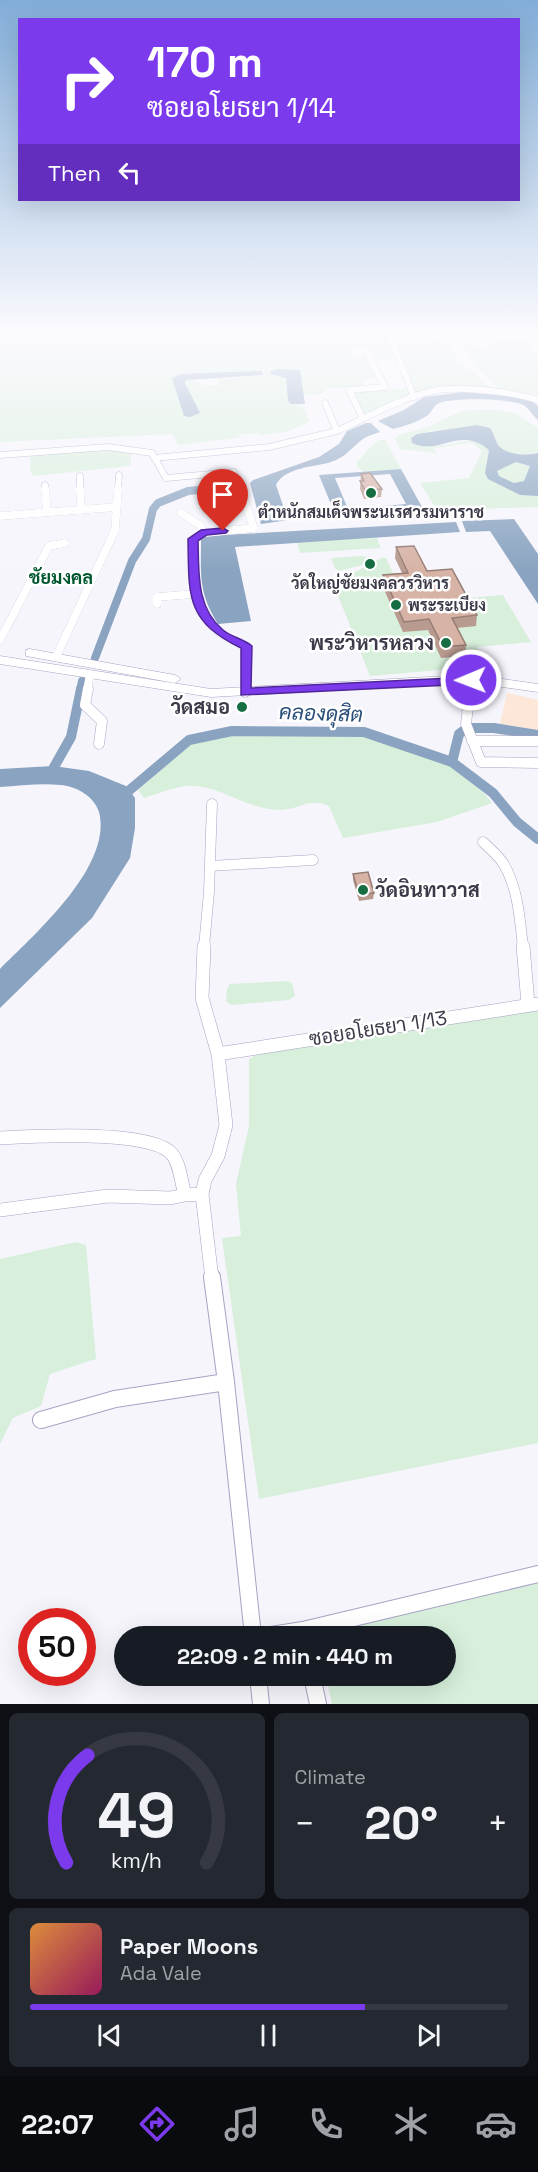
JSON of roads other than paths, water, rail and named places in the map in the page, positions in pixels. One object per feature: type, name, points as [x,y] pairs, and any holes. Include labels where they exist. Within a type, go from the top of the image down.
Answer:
[{"type":"main road","points":[[0,650],[56,657],[245,689],[471,680],[538,688]]},
{"type":"main road","points":[[0,660],[192,692],[223,694],[245,689]]},
{"type":"street","points":[[330,414],[337,431]]},
{"type":"street","points":[[360,414],[363,419]]},
{"type":"street","points":[[154,458],[286,443],[337,431],[376,414]]},
{"type":"street","points":[[0,454],[112,447],[148,452],[166,478],[234,472],[254,528],[204,532],[193,539],[195,594],[200,608],[216,630],[246,646],[245,689]]},
{"type":"street","points":[[56,657],[115,530],[119,475]]},
{"type":"street","points":[[80,476],[81,510]]},
{"type":"street","points":[[45,485],[47,512]]},
{"type":"street","points":[[0,516],[117,507]]},
{"type":"street","points":[[181,513],[189,516],[195,524],[201,526],[204,532]]},
{"type":"street","points":[[0,640],[49,546],[65,543]]},
{"type":"street","points":[[157,604],[158,597],[195,594]]},
{"type":"street","points":[[90,675],[85,705],[102,721],[99,744]]},
{"type":"street","points":[[471,680],[466,724],[479,760],[484,763],[538,763]]},
{"type":"street","points":[[472,741],[538,741]]},
{"type":"street","points":[[212,804],[210,866],[201,975],[202,998],[218,1054],[226,1125],[218,1156],[202,1194],[226,1382],[252,1626]]},
{"type":"street","points":[[483,843],[499,856],[512,883],[533,1004]]},
{"type":"street","points":[[210,866],[313,860]]},
{"type":"street","name":"ซอยอโยธยา 1/13","points":[[218,1054],[533,1004]]},
{"type":"street","points":[[0,1138],[135,1140],[160,1146],[173,1155],[185,1195]]},
{"type":"street","points":[[0,1210],[97,1197],[143,1196],[176,1199],[185,1195],[202,1194]]},
{"type":"street","points":[[41,1420],[115,1399],[226,1382]]},
{"type":"street","points":[[332,1626],[538,1574]]},
{"type":"street","points":[[259,1686],[261,1704]]},
{"type":"street","points":[[314,1686],[318,1704]]},
{"type":"water","points":[[183,414],[199,414],[190,417],[184,416]]},
{"type":"water","points":[[396,414],[429,414],[411,424],[393,429],[378,421]]},
{"type":"water","points":[[371,423],[380,432],[366,437],[336,460],[293,471],[280,479],[276,485],[288,520],[261,524],[250,483],[253,480],[319,457],[339,444],[347,431]]},
{"type":"water","points":[[477,425],[490,428],[503,449],[518,454],[538,453],[538,496],[520,495],[488,479],[485,473],[489,450],[478,443],[459,440],[422,446],[412,443],[411,438],[417,434]],"holes":[[[516,462],[530,466],[524,481],[514,483],[499,476],[497,471]]]},
{"type":"water","points":[[401,469],[422,507],[335,514],[319,475]],"holes":[[[390,474],[406,504],[348,509],[335,478]]]},
{"type":"water","points":[[514,519],[538,554],[538,604],[490,531],[466,532],[462,521]]},
{"type":"water","points":[[456,522],[460,532],[235,547],[251,621],[218,624],[204,593],[201,573],[201,539],[206,536]]},
{"type":"water","points":[[53,766],[89,771],[126,786],[135,798],[135,828],[130,858],[92,918],[0,1008],[0,969],[68,898],[94,854],[100,833],[97,806],[78,790],[53,784],[0,787],[0,769]]},
{"type":"waterway","points":[[196,490],[233,486]]},
{"type":"waterway","points":[[95,658],[132,561],[146,539],[153,509],[158,503],[188,491],[209,489]]},
{"type":"waterway","points":[[80,690],[82,681]]},
{"type":"waterway","points":[[49,776],[71,737],[81,689]]},
{"type":"waterway","name":"คลองดุสิต","points":[[473,728],[494,728],[538,735]]},
{"type":"waterway","name":"คลองดุสิต","points":[[119,799],[189,740],[232,731],[364,732],[452,762]]},
{"type":"waterway","name":"คลองดุสิต","points":[[452,762],[459,734],[463,731]]},
{"type":"waterway","points":[[452,762],[493,793],[517,822],[538,839]]},
{"type":"place","name":"ตำหนักสมเด็จพระนเรศวรมหาราช","points":[[371,493]]},
{"type":"place","name":"วัดใหญ่ชัยมงคลวรวิหาร","points":[[370,564]]},
{"type":"place","name":"พระระเบียง","points":[[396,605]]},
{"type":"place","name":"พระวิหารหลวง","points":[[446,643]]},
{"type":"place","name":"วัดสมอ","points":[[242,707]]},
{"type":"place","name":"วัดอินทาวาส","points":[[363,890]]},
{"type":"district","name":"ชัยมงคล","points":[[61,577]]}]
